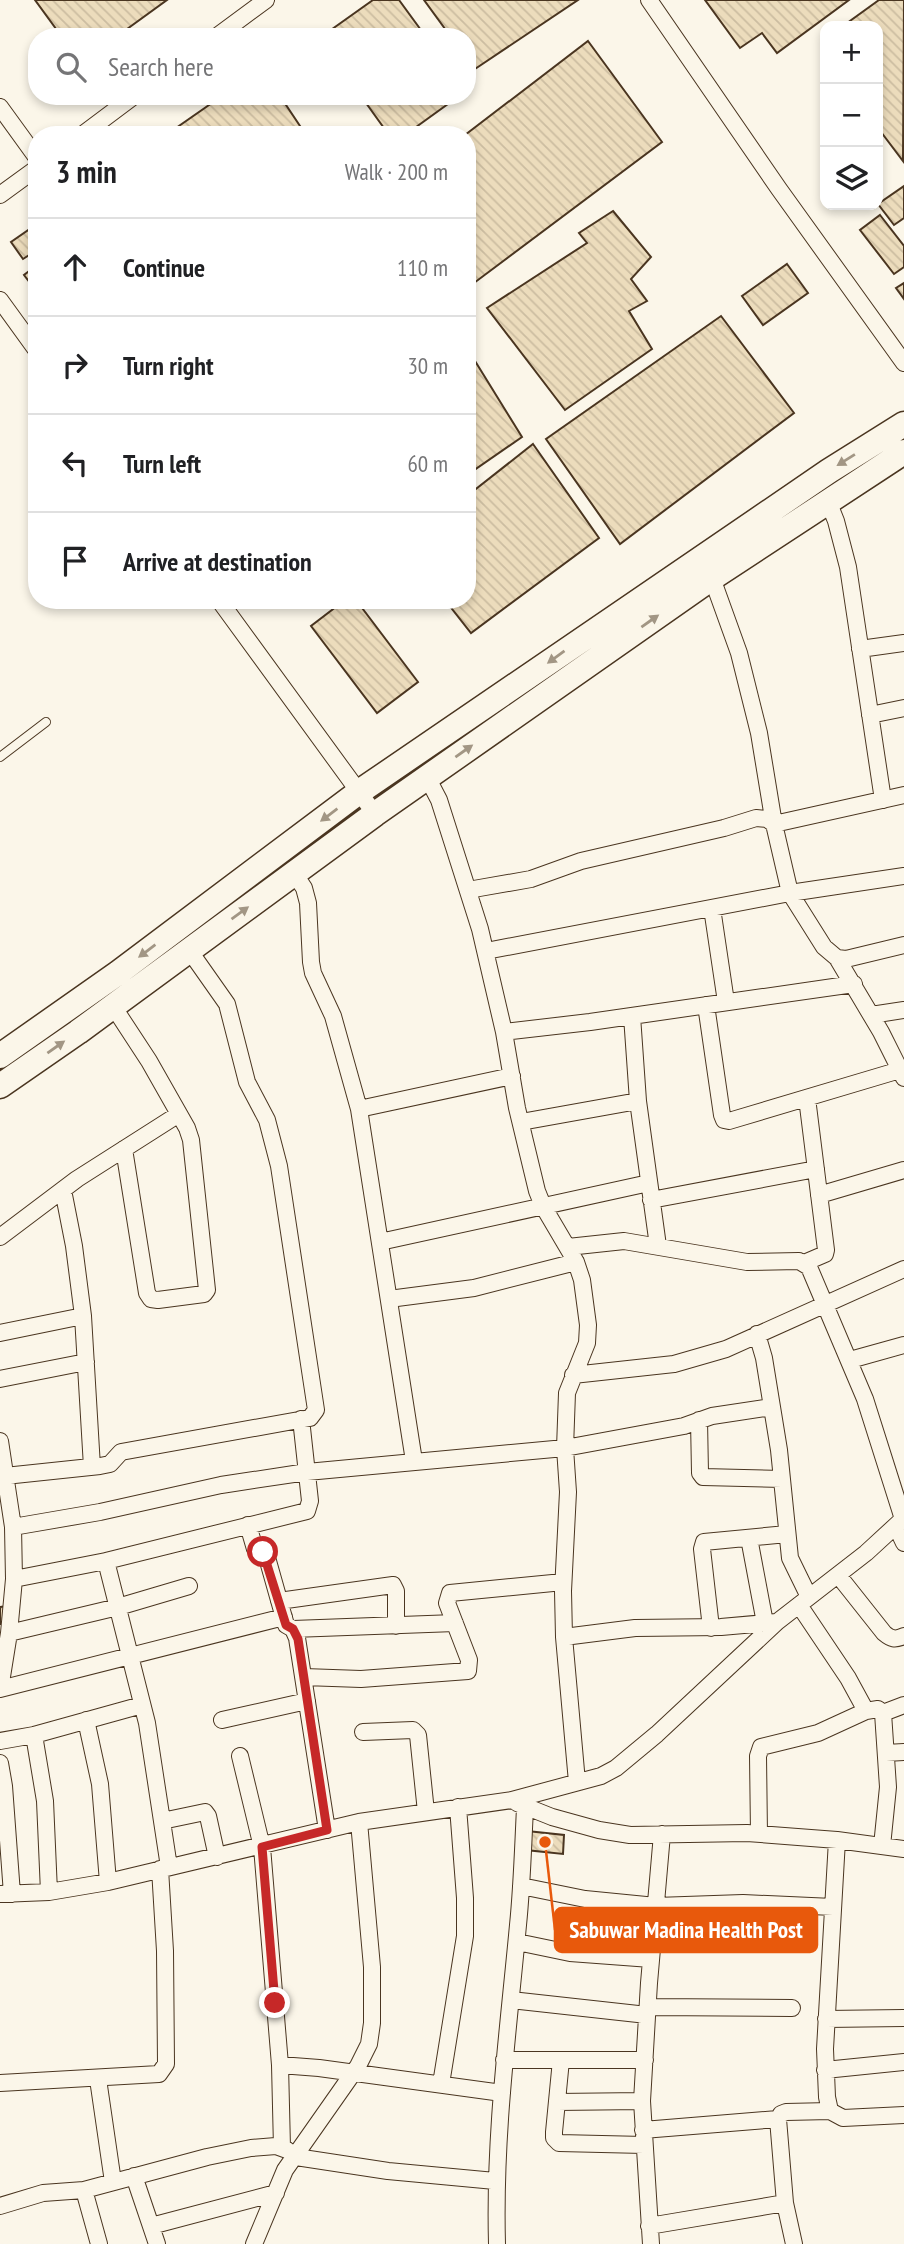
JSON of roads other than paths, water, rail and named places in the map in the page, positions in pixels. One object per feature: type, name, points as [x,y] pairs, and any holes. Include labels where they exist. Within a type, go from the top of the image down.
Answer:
[{"type":"main road","points":[[0,1056],[118,973],[359,792],[829,471],[904,424]]},
{"type":"main road","points":[[0,1086],[374,814],[712,578],[904,452]]},
{"type":"street","points":[[228,28],[266,0]]},
{"type":"street","points":[[649,0],[779,189],[904,363]]},
{"type":"street","points":[[94,126],[123,105]]},
{"type":"street","points":[[0,107],[28,146]]},
{"type":"street","points":[[0,195],[28,175]]},
{"type":"street","points":[[0,300],[28,339]]},
{"type":"street","points":[[828,501],[848,567],[883,800]]},
{"type":"street","points":[[706,1005],[724,1120],[729,1121],[902,1074],[854,984],[837,958],[824,947],[790,893],[774,824],[759,733],[739,653],[712,578]]},
{"type":"street","points":[[226,609],[374,814]]},
{"type":"street","points":[[860,649],[904,643]]},
{"type":"street","points":[[870,715],[904,708]]},
{"type":"street","points":[[427,777],[439,800],[485,951],[537,1191],[576,1262],[582,1280],[588,1325],[587,1343],[567,1393],[565,1448],[568,1492],[563,1582],[564,1637],[577,1782]]},
{"type":"street","points":[[468,890],[531,879],[581,861],[756,818],[767,819],[774,824],[904,795]]},
{"type":"street","points":[[294,873],[304,888],[308,903],[313,973],[333,1016],[359,1109],[414,1461]]},
{"type":"street","points":[[485,951],[790,893],[904,876]]},
{"type":"street","points":[[712,908],[726,1002]]},
{"type":"street","points":[[837,958],[846,959],[904,945]]},
{"type":"street","points":[[5,1476],[110,1464],[121,1451],[310,1418],[316,1410],[279,1166],[267,1120],[247,1082],[227,1004],[189,950]]},
{"type":"street","points":[[504,1032],[854,984]]},
{"type":"street","points":[[113,1006],[149,1061],[187,1128],[191,1140],[207,1290],[204,1294],[158,1300],[151,1299],[146,1293],[124,1149]]},
{"type":"street","points":[[871,1015],[904,1010]]},
{"type":"street","points":[[632,1016],[638,1101],[658,1246]]},
{"type":"street","points":[[359,1109],[512,1076]]},
{"type":"street","points":[[804,1263],[825,1254],[826,1250],[807,1098]]},
{"type":"street","points":[[520,1122],[638,1101]]},
{"type":"street","points":[[0,1237],[63,1190],[179,1114]]},
{"type":"street","points":[[380,1242],[543,1206],[816,1169]]},
{"type":"street","points":[[819,1195],[904,1170]]},
{"type":"street","points":[[63,1190],[83,1315],[92,1467]]},
{"type":"street","points":[[568,1247],[624,1241],[747,1262],[799,1261],[809,1267],[865,1399],[901,1521],[904,1543]]},
{"type":"street","points":[[389,1298],[474,1288],[576,1262]]},
{"type":"street","points":[[573,1375],[674,1364],[726,1349],[904,1269]]},
{"type":"street","points":[[0,1333],[83,1315]]},
{"type":"street","points":[[757,1334],[772,1407],[790,1558],[804,1601],[866,1711]]},
{"type":"street","points":[[850,1360],[904,1345]]},
{"type":"street","points":[[0,1380],[86,1362]]},
{"type":"street","points":[[13,1527],[100,1512],[220,1485],[307,1472],[565,1448],[684,1426],[712,1416],[772,1407]]},
{"type":"street","points":[[9,1591],[106,1561],[307,1511],[310,1501],[301,1419]]},
{"type":"street","points":[[699,1420],[700,1473],[703,1477],[782,1479]]},
{"type":"street","points":[[0,1441],[13,1527],[7,1547],[9,1633],[0,1689],[131,1654],[288,1623],[396,1626],[455,1623]]},
{"type":"street","points":[[0,1763],[4,1786],[6,1894],[49,1892],[108,1882],[359,1822],[458,1807],[518,1804],[601,1776],[624,1762],[657,1734],[771,1623],[838,1575],[901,1521]]},
{"type":"street","points":[[248,1525],[255,1549],[266,1554],[279,1601],[298,1639],[327,1830]]},
{"type":"street","points":[[711,1628],[702,1545],[704,1542],[786,1534]]},
{"type":"street","points":[[749,1538],[771,1623]]},
{"type":"street","points":[[0,2083],[159,2074],[166,2064],[165,1868],[162,1821],[142,1705],[106,1561]]},
{"type":"street","points":[[838,1575],[884,1633],[890,1638],[904,1636]]},
{"type":"street","points":[[304,1677],[361,1679],[468,1671],[469,1660],[447,1603],[450,1593],[563,1582]]},
{"type":"street","points":[[279,1601],[393,1585],[396,1591],[396,1626]]},
{"type":"street","points":[[9,1633],[118,1607],[189,1586]]},
{"type":"street","points":[[564,1637],[635,1628],[711,1628],[771,1623]]},
{"type":"street","points":[[222,1720],[307,1701]]},
{"type":"street","points":[[0,1741],[34,1735],[142,1705]]},
{"type":"street","points":[[883,1713],[904,1705]]},
{"type":"street","points":[[759,1834],[758,1756],[761,1747],[818,1733],[866,1711],[878,1709],[883,1713],[886,1753],[887,1808],[882,1846]]},
{"type":"street","points":[[86,1720],[100,1784],[108,1882]]},
{"type":"street","points":[[362,1732],[412,1730],[418,1735],[426,1812]]},
{"type":"street","points":[[34,1735],[45,1801],[49,1892]]},
{"type":"street","points":[[886,1753],[904,1752]]},
{"type":"street","points":[[240,1756],[262,1847],[289,2152],[285,2170],[254,2244]]},
{"type":"street","points":[[518,1804],[599,1830],[630,1835],[759,1834],[904,1849]]},
{"type":"street","points":[[497,2244],[495,2180],[521,1886],[518,1804]]},
{"type":"street","points":[[441,2084],[465,1936],[458,1807]]},
{"type":"street","points":[[887,1808],[904,1810]]},
{"type":"street","points":[[162,1821],[205,1812],[217,1857]]},
{"type":"street","points":[[289,2152],[353,2073],[369,2044],[372,2023],[372,1967],[359,1822]]},
{"type":"street","points":[[651,2244],[642,2101],[662,1834]]},
{"type":"street","points":[[830,2111],[825,2070],[837,1840]]},
{"type":"street","points":[[521,1886],[585,1899],[656,1906],[743,1903],[833,1906]]},
{"type":"street","points":[[517,1942],[570,1953],[651,1959]]},
{"type":"street","points":[[510,2000],[648,2011],[792,2008]]},
{"type":"street","points":[[827,2020],[904,2018]]},
{"type":"street","points":[[504,2060],[645,2060]]},
{"type":"street","points":[[561,2060],[554,2132],[559,2143],[644,2137],[778,2119]]},
{"type":"street","points":[[825,2070],[904,2062]]},
{"type":"street","points":[[280,2065],[502,2092]]},
{"type":"street","points":[[98,2079],[114,2182]]},
{"type":"street","points":[[557,2102],[642,2101]]},
{"type":"street","points":[[791,2243],[778,2119],[781,2114],[830,2111],[843,2118],[904,2115]]},
{"type":"street","points":[[0,2206],[43,2193],[83,2190],[207,2157],[276,2146],[289,2152],[388,2171],[495,2180]]},
{"type":"street","points":[[134,2176],[157,2244]]},
{"type":"street","points":[[83,2190],[99,2244]]},
{"type":"street","points":[[151,2226],[276,2193]]},
{"type":"street","points":[[649,2226],[785,2203]]},
{"type":"lane","points":[[0,757],[46,722]]},
{"type":"place","name":"Sabuwar Madina Health Post","points":[[545,1842]]}]
